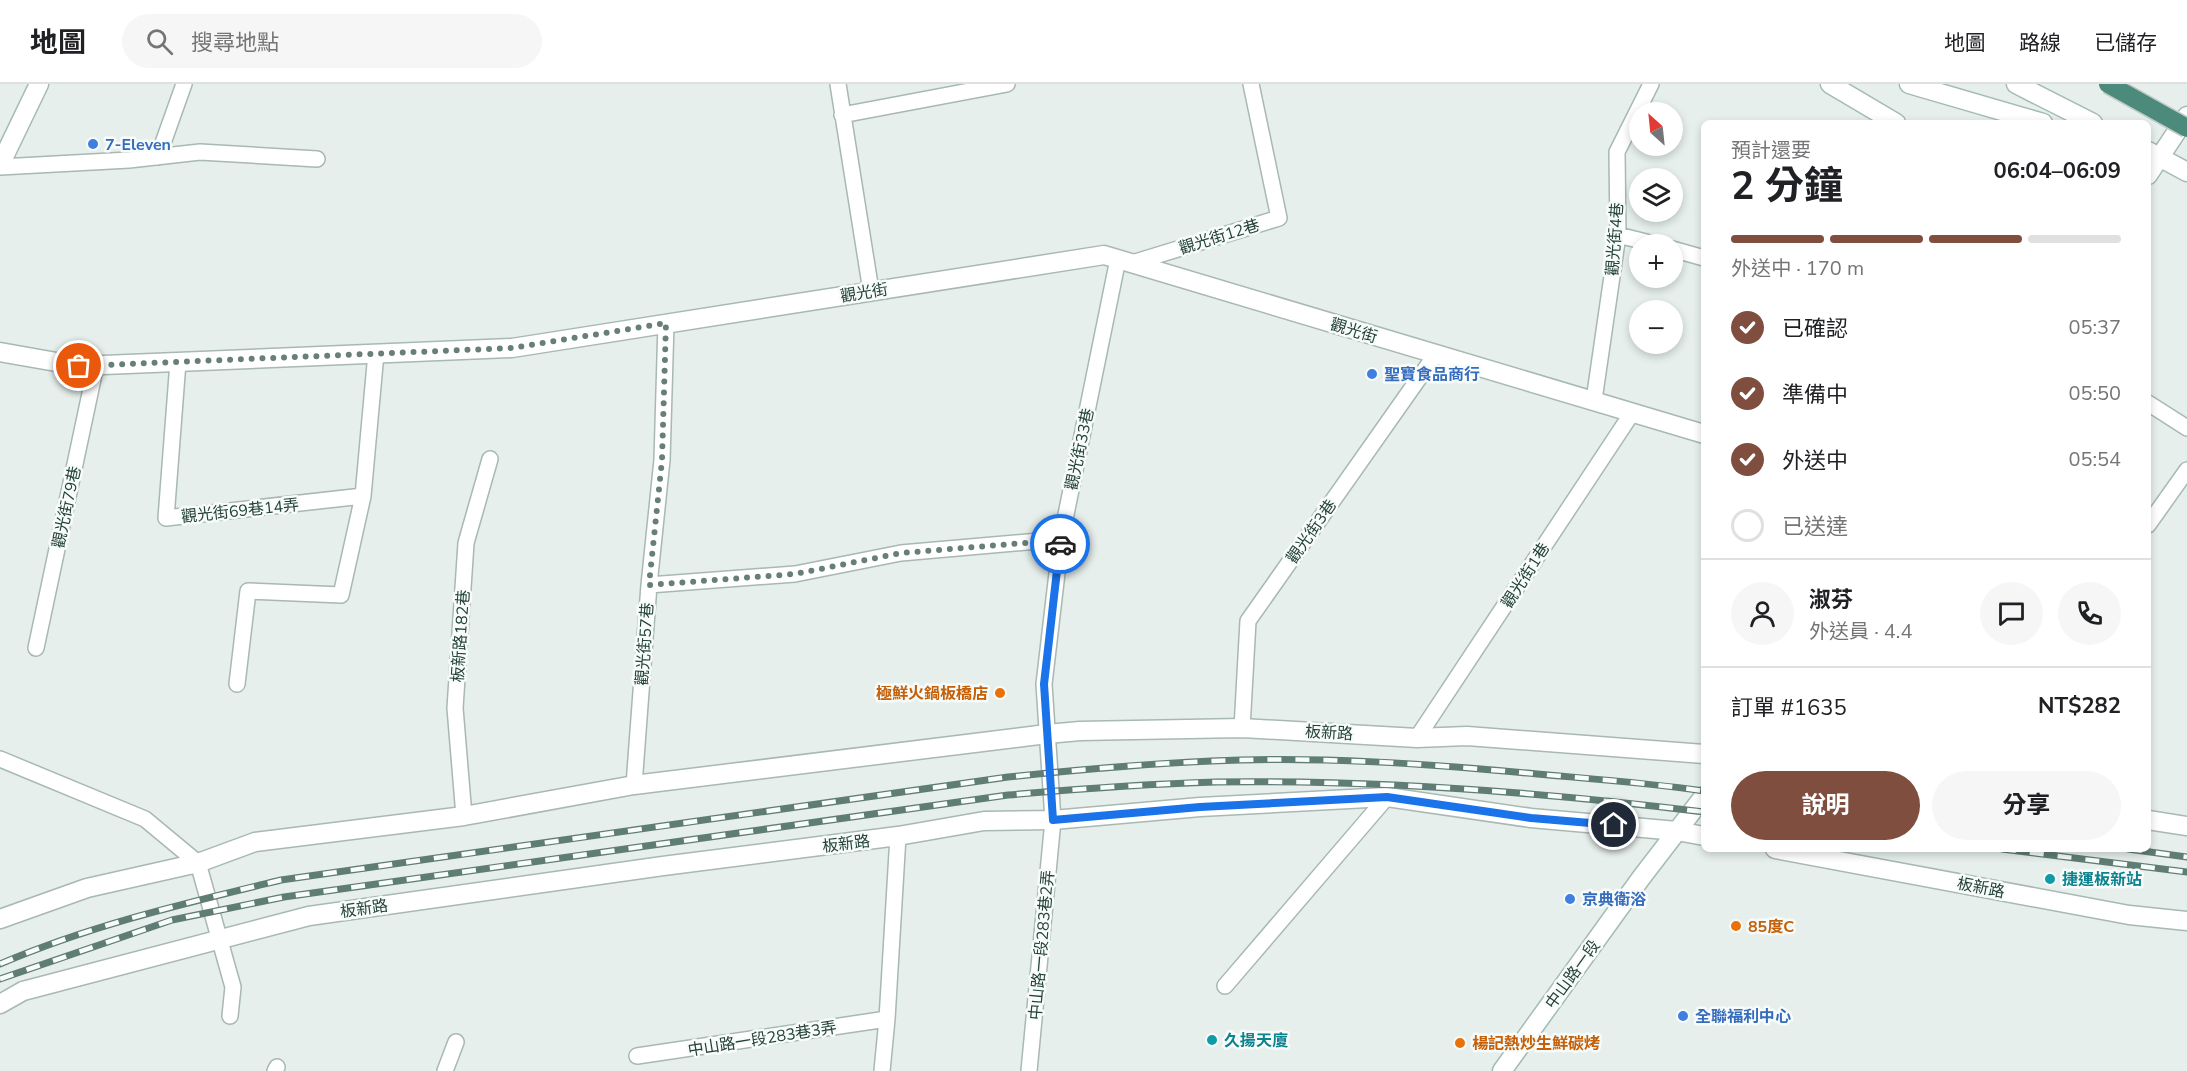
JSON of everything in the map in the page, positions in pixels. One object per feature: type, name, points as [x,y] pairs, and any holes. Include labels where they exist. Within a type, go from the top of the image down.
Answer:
[{"type":"highway","points":[[2108,84],[2187,128]]},
{"type":"street","points":[[0,166],[39,84]]},
{"type":"street","points":[[1830,84],[1891,120]]},
{"type":"street","points":[[1909,84],[2033,120]]},
{"type":"street","points":[[2016,84],[2087,120]]},
{"type":"street","points":[[2187,116],[2152,154],[2187,172]]},
{"type":"street","name":"觀光街","points":[[0,352],[79,366],[512,348],[1104,255],[1701,433]]},
{"type":"street","name":"板新路","points":[[0,919],[87,888],[198,863],[255,842],[464,816],[633,785],[1047,734],[1080,731],[1242,728],[1417,738],[1467,736],[1701,754]]},
{"type":"street","name":"板新路","points":[[0,1004],[23,991],[309,916],[663,866],[898,836],[984,821],[1053,820],[1200,807],[1387,797],[1531,818],[1677,831],[1701,835]]},
{"type":"street","name":"中山路一段","points":[[1502,1071],[1641,878],[1701,800]]},
{"type":"street","points":[[2151,820],[2187,826]]},
{"type":"street","name":"板新路","points":[[1791,852],[2129,915],[2187,921]]},
{"type":"lane","points":[[158,157],[184,84]]},
{"type":"lane","points":[[838,84],[871,291]]},
{"type":"lane","points":[[842,114],[1007,84]]},
{"type":"lane","name":"觀光街12巷","points":[[1125,261],[1279,218],[1251,84]]},
{"type":"lane","name":"觀光街4巷","points":[[1594,400],[1618,235],[1617,152],[1651,84]]},
{"type":"lane","points":[[0,166],[158,157],[200,152],[317,159]]},
{"type":"lane","points":[[1618,235],[1629,238]]},
{"type":"lane","points":[[1683,252],[1701,257]]},
{"type":"lane","name":"觀光街33巷","points":[[1053,820],[1044,684],[1061,540],[1125,261]]},
{"type":"lane","name":"觀光街57巷","points":[[633,785],[649,585],[662,460],[666,323]]},
{"type":"lane","points":[[237,684],[248,591],[341,595],[363,496],[376,353]]},
{"type":"lane","name":"觀光街3巷","points":[[1242,728],[1248,621],[1436,354]]},
{"type":"lane","name":"觀光街69巷14弄","points":[[178,362],[166,518],[363,496]]},
{"type":"lane","name":"觀光街79巷","points":[[36,648],[96,365]]},
{"type":"lane","points":[[2151,405],[2187,428]]},
{"type":"lane","name":"觀光街1巷","points":[[1417,738],[1632,413]]},
{"type":"lane","name":"板新路182巷","points":[[464,816],[455,708],[466,543],[490,459]]},
{"type":"lane","points":[[2151,521],[2187,470]]},
{"type":"lane","points":[[649,585],[795,574],[901,553],[1061,540]]},
{"type":"lane","points":[[0,759],[145,819],[198,863],[234,987],[230,1016]]},
{"type":"lane","points":[[1225,986],[1387,797]]},
{"type":"lane","name":"中山路一段283巷2弄","points":[[1029,1071],[1053,820]]},
{"type":"lane","points":[[882,1071],[898,836]]},
{"type":"lane","name":"中山路一段283巷3弄","points":[[637,1056],[887,1019]]},
{"type":"lane","points":[[445,1071],[456,1042]]},
{"type":"railway","points":[[0,964],[104,926],[281,880],[1033,774],[1211,761],[1334,760],[1496,770],[1701,791]]},
{"type":"railway","points":[[0,979],[172,920],[284,897],[1008,795],[1216,782],[1338,783],[1521,793],[1701,812]]},
{"type":"railway","points":[[2026,852],[2187,872]]},
{"type":"railway","points":[[2150,852],[2187,857]]},
{"type":"way so far","points":[[79,366],[512,348],[666,323],[662,460],[649,585],[795,574],[901,553],[1061,540],[1060,544]]},
{"type":"place","name":"7-Eleven","points":[[93,144]]},
{"type":"place","name":"聖寶食品商行","points":[[1372,374]]},
{"type":"place","name":"極鮮火鍋板橋店","points":[[1000,693]]},
{"type":"place","name":"捷運板新站","points":[[2050,879]]},
{"type":"place","name":"京典衛浴","points":[[1570,899]]},
{"type":"place","name":"85度C","points":[[1736,926]]},
{"type":"place","name":"全聯福利中心","points":[[1683,1016]]},
{"type":"place","name":"久揚天廈","points":[[1212,1040]]},
{"type":"place","name":"楊記熱炒生鮮碳烤","points":[[1460,1043]]},
{"type":"route","points":[[1060,544],[1044,684],[1053,820],[1200,807],[1387,797],[1531,818],[1614,825]]}]
